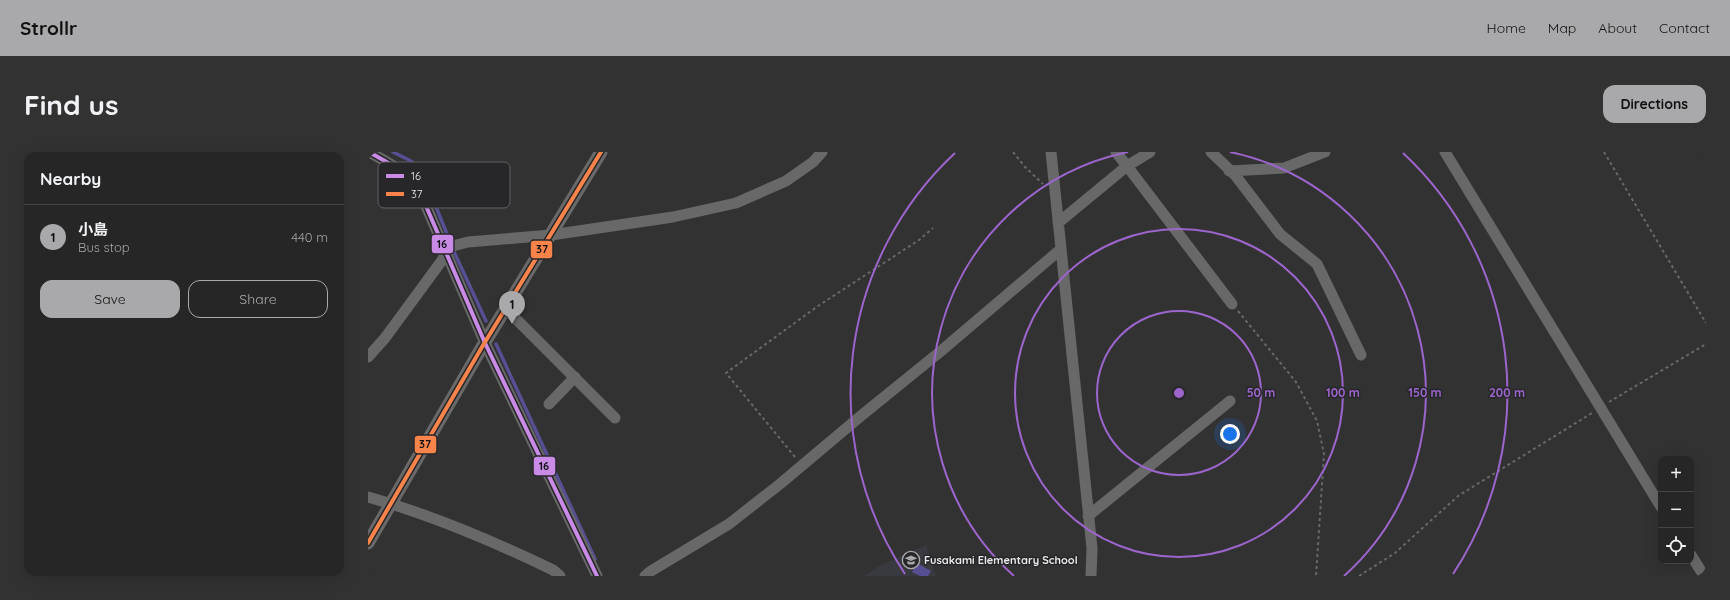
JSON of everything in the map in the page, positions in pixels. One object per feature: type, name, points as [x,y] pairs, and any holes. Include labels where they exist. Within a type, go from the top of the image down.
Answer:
[{"type":"main road","points":[[368,543],[485,343],[601,152]]},
{"type":"street","points":[[369,152],[387,162]]},
{"type":"street","points":[[368,357],[388,333],[451,247],[673,217],[736,203],[786,181],[813,162],[822,152]]},
{"type":"street","points":[[1051,152],[1092,548],[1091,576]]},
{"type":"street","points":[[1116,152],[1232,304]]},
{"type":"street","points":[[1058,223],[1127,166],[1150,152]]},
{"type":"street","points":[[1211,152],[1229,170],[1280,234],[1317,264],[1361,355]]},
{"type":"street","points":[[1229,170],[1284,168],[1325,152]]},
{"type":"street","points":[[1445,152],[1658,502]]},
{"type":"street","points":[[429,208],[451,247],[485,343],[597,576]]},
{"type":"street","points":[[645,576],[729,524],[802,466],[941,351],[1060,249]]},
{"type":"street","points":[[506,309],[615,418]]},
{"type":"street","points":[[549,404],[575,377]]},
{"type":"street","points":[[1088,516],[1230,401]]},
{"type":"street","points":[[368,497],[392,504],[506,547],[553,570],[560,576]]},
{"type":"street","points":[[1694,561],[1704,576]]},
{"type":"path","points":[[1013,152],[1025,168],[1055,196]]},
{"type":"path","points":[[1604,152],[1706,323]]},
{"type":"path","points":[[802,466],[726,373],[818,306],[919,240],[933,228]]},
{"type":"path","points":[[1232,304],[1296,382],[1317,421],[1324,454],[1316,576]]},
{"type":"path","points":[[1359,576],[1395,553],[1458,496],[1706,344]]},
{"type":"shaded area","name":"Fusakami Elementary School","points":[[926,545],[936,576],[864,576],[881,565]]},
{"type":"shaded area","points":[[917,563],[931,571],[928,576],[920,576],[912,572]]},
{"type":"waterway","points":[[393,152],[412,162]]},
{"type":"waterway","points":[[436,208],[455,254],[486,321]]},
{"type":"waterway","points":[[496,344],[595,559]]},
{"type":"transit line","name":"16","points":[[369,152],[386,162]]},
{"type":"transit line","name":"37","points":[[368,543],[482,347],[601,152]]},
{"type":"transit line","name":"16","points":[[427,208],[485,343],[597,576]]},
{"type":"place","name":"小島","points":[[512,324]]},
{"type":"place","name":"Fusakami Elementary School","points":[[911,560]]}]
